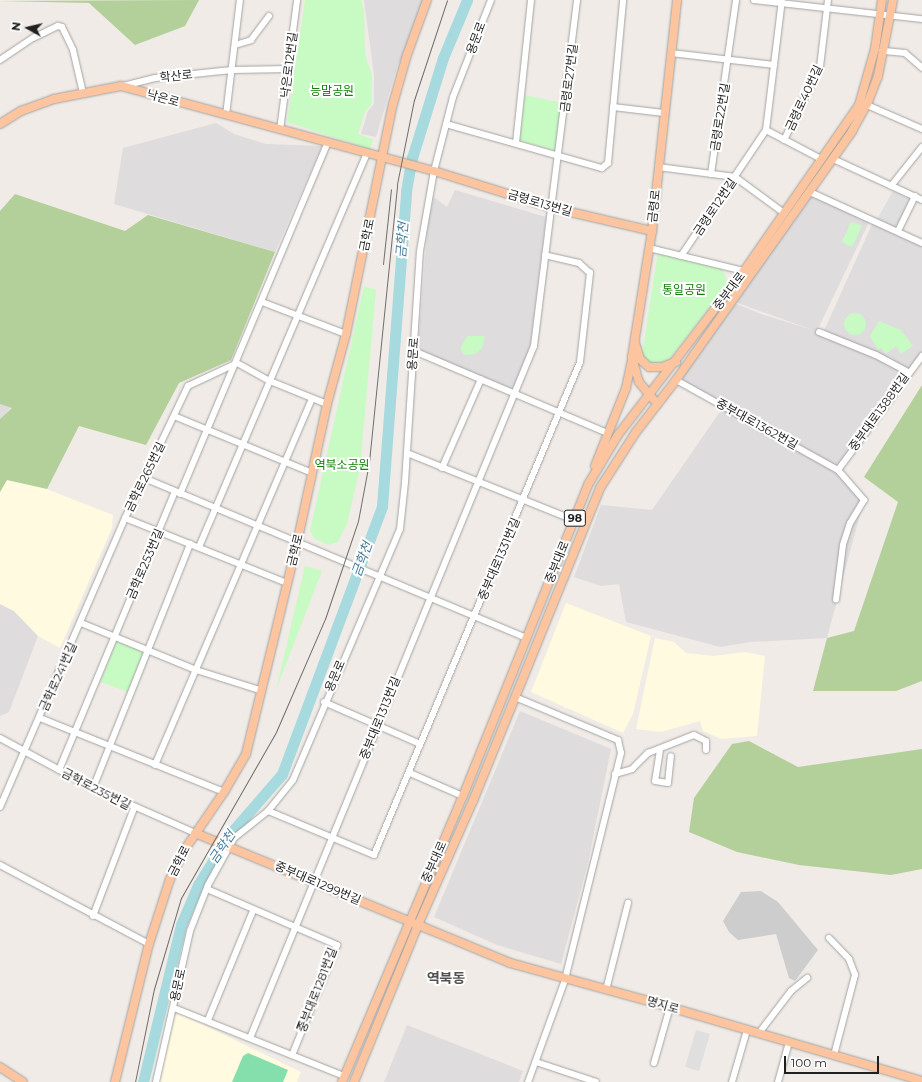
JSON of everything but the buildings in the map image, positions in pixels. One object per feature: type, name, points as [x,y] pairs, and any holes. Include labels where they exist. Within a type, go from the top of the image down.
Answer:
[{"type":"main road","name":"금학로","points":[[115,1082],[149,944],[170,879],[246,754],[260,690],[297,543],[328,404],[346,334],[380,158],[407,55],[427,0]]},
{"type":"main road","name":"금령로","points":[[658,403],[639,382],[632,357],[652,231],[677,0]]},
{"type":"main road","name":"중부대로","points":[[343,1079],[408,921],[463,796],[589,483],[618,435],[651,396],[744,271],[859,105],[868,82],[881,15],[882,0]]},
{"type":"main road","name":"중부대로","points":[[354,1082],[418,925],[473,801],[600,488],[658,403],[810,192],[867,105],[885,51],[893,0]]},
{"type":"main road","name":"낙은로","points":[[0,124],[21,111],[54,99],[121,86],[226,116],[328,142],[380,158]]},
{"type":"main road","name":"금령로13번길","points":[[380,158],[431,171],[553,208],[652,231]]},
{"type":"main road","points":[[634,342],[640,358],[649,367],[662,368],[677,361]]},
{"type":"main road","points":[[589,483],[626,388],[632,357]]},
{"type":"main road","name":"중부대로1299번길","points":[[198,835],[408,921]]},
{"type":"main road","name":"명지로","points":[[408,921],[485,954],[565,980],[670,1007],[834,1055],[910,1080],[922,1082]]},
{"type":"main road","points":[[0,1067],[23,1082]]},
{"type":"street","points":[[226,116],[240,0]]},
{"type":"street","name":"낙은로12번길","points":[[280,130],[297,0]]},
{"type":"street","name":"용문로","points":[[156,1082],[174,1008],[190,931],[207,890],[234,838],[268,810],[293,780],[324,702],[400,529],[407,453],[420,251],[431,171],[453,97],[490,0]]},
{"type":"street","points":[[516,143],[531,0]]},
{"type":"street","name":"금령로27번길","points":[[480,483],[534,346],[545,256],[560,155],[578,0]]},
{"type":"street","points":[[446,124],[602,168],[608,163],[624,0]]},
{"type":"street","name":"금령로22번길","points":[[711,174],[729,60],[736,0]]},
{"type":"street","points":[[754,0],[922,19]]},
{"type":"street","name":"금령로40번길","points":[[784,140],[820,67],[828,0]]},
{"type":"street","name":"금령로12번길","points":[[681,256],[766,130],[781,2]]},
{"type":"street","points":[[235,46],[251,40],[269,16]]},
{"type":"street","points":[[0,60],[33,38],[58,26],[62,27],[73,50],[83,93]]},
{"type":"street","points":[[885,51],[905,53],[922,68]]},
{"type":"street","points":[[671,53],[774,65]]},
{"type":"street","name":"학산로","points":[[121,86],[155,78],[232,70],[289,69]]},
{"type":"street","points":[[867,105],[922,129]]},
{"type":"street","points":[[613,107],[664,113]]},
{"type":"street","points":[[766,130],[821,158]]},
{"type":"street","name":"금학로253번길","points":[[115,637],[158,531],[208,431],[328,142]]},
{"type":"street","points":[[891,186],[922,147]]},
{"type":"street","points":[[199,547],[367,154]]},
{"type":"street","points":[[833,159],[922,200]]},
{"type":"street","points":[[658,167],[735,177],[784,213]]},
{"type":"street","points":[[810,192],[922,243]]},
{"type":"street","points":[[898,232],[915,196]]},
{"type":"street","points":[[649,248],[744,271]]},
{"type":"street","name":"중부대로1331번길","points":[[474,617],[561,414],[580,362],[590,273],[579,263],[545,256]]},
{"type":"street","points":[[262,302],[346,334]]},
{"type":"street","points":[[819,332],[876,354],[908,372]]},
{"type":"street","points":[[414,351],[608,433]]},
{"type":"street","name":"중부대로1388번길","points":[[838,470],[908,372],[922,356]]},
{"type":"street","points":[[237,363],[270,381],[312,399],[328,404]]},
{"type":"street","name":"금학로265번길","points":[[237,363],[188,386],[125,518],[287,583]]},
{"type":"street","points":[[442,468],[481,380]]},
{"type":"street","name":"중부대로1362번길","points":[[676,380],[838,470]]},
{"type":"street","points":[[155,765],[312,399]]},
{"type":"street","points":[[174,416],[242,446],[312,474]]},
{"type":"street","points":[[407,453],[574,520]]},
{"type":"street","points":[[836,600],[843,545],[850,523],[864,500],[838,470]]},
{"type":"street","points":[[144,478],[526,638]]},
{"type":"street","points":[[429,598],[480,483]]},
{"type":"street","points":[[125,518],[81,623],[196,670],[260,690]]},
{"type":"street","points":[[93,788],[190,544]]},
{"type":"street","name":"중부대로1313번길","points":[[313,881],[429,598]]},
{"type":"street","points":[[268,810],[374,856],[474,617]]},
{"type":"street","name":"금학로241번길","points":[[81,623],[40,718],[224,792]]},
{"type":"street","points":[[59,770],[115,637]]},
{"type":"street","points":[[515,697],[618,740],[620,753],[565,980],[528,1082]]},
{"type":"street","name":"용문로","points":[[324,702],[420,744]]},
{"type":"street","points":[[0,807],[40,718]]},
{"type":"street","points":[[615,774],[632,770],[648,753],[660,750],[694,736],[706,741],[706,750]]},
{"type":"street","name":"금학로235번길","points":[[0,738],[93,788],[134,808],[198,835]]},
{"type":"street","points":[[660,750],[655,780],[667,786],[671,756]]},
{"type":"street","points":[[410,773],[463,796]]},
{"type":"street","points":[[93,916],[134,808]]},
{"type":"street","points":[[0,865],[93,916],[149,944]]},
{"type":"street","points":[[250,1038],[313,881]]},
{"type":"street","points":[[207,890],[294,928]]},
{"type":"street","points":[[606,990],[628,903]]},
{"type":"street","points":[[208,1020],[253,911]]},
{"type":"street","name":"중부대로1281번길","points":[[292,1055],[337,945],[294,928]]},
{"type":"street","points":[[829,938],[849,959],[855,975],[834,1055]]},
{"type":"street","points":[[760,1033],[791,991],[807,978]]},
{"type":"street","points":[[654,1063],[670,1007]]},
{"type":"street","points":[[174,1008],[208,1020],[292,1055],[343,1079]]},
{"type":"street","points":[[732,1082],[747,1030]]},
{"type":"street","points":[[778,1082],[789,1042]]},
{"type":"street","points":[[536,1062],[596,1082]]},
{"type":"shaded area","points":[[364,0],[423,0],[403,57],[398,64],[376,137],[361,134],[368,111],[374,104],[374,75]]},
{"type":"shaded area","points":[[216,123],[234,134],[266,144],[322,146],[275,252],[114,204],[123,148]]},
{"type":"shaded area","points":[[455,190],[546,217],[530,348],[515,386],[510,388],[421,351],[418,347],[428,221],[434,197],[447,207]]},
{"type":"shaded area","points":[[893,191],[912,200],[897,230],[876,221]]},
{"type":"shaded area","points":[[812,194],[870,220],[817,331],[823,333],[873,222],[922,243],[922,356],[838,470],[864,500],[827,638],[750,642],[720,647],[626,622],[619,584],[601,586],[574,577],[601,505],[652,510],[724,406],[676,380],[732,302],[761,314],[816,331],[735,302]]},
{"type":"shaded area","points":[[0,404],[12,407],[0,419]]},
{"type":"shaded area","points":[[7,480],[39,486],[113,515],[112,528],[60,648],[38,636],[14,611],[0,604],[0,492]]},
{"type":"shaded area","points":[[566,603],[651,636],[633,714],[623,733],[531,692]]},
{"type":"shaded area","points":[[0,604],[14,611],[38,636],[9,712],[0,716]]},
{"type":"shaded area","points":[[655,638],[674,642],[686,653],[714,656],[745,652],[765,656],[757,736],[721,739],[703,731],[700,721],[661,732],[636,729]]},
{"type":"shaded area","points":[[520,711],[611,749],[588,863],[561,964],[497,945],[434,917]]},
{"type":"shaded area","points":[[761,891],[778,902],[818,950],[795,981],[789,978],[776,934],[738,940],[729,932],[723,921],[741,892]]},
{"type":"shaded area","points":[[179,1013],[301,1072],[297,1082],[159,1082],[173,1017]]},
{"type":"shaded area","points":[[407,1025],[523,1071],[519,1082],[384,1082]]},
{"type":"shaded area","points":[[696,1030],[710,1034],[699,1071],[685,1067]]},
{"type":"green space","points":[[199,0],[185,26],[135,45],[89,3],[0,1]]},
{"type":"green space","name":"능말공원","points":[[305,0],[361,0],[364,9],[365,54],[372,75],[371,105],[365,112],[358,134],[373,139],[370,149],[287,122]]},
{"type":"green space","points":[[525,95],[562,103],[557,151],[519,140]]},
{"type":"green space","points":[[15,194],[125,231],[148,215],[275,252],[231,360],[179,383],[146,445],[79,426],[47,489],[7,480],[0,492],[0,419],[12,408],[0,404],[0,211]]},
{"type":"green space","points":[[851,222],[862,226],[852,247],[842,242]]},
{"type":"green space","name":"통일공원","points":[[658,251],[721,266],[728,283],[667,362],[658,366],[648,362],[642,355]]},
{"type":"green space","name":"역북소공원","points":[[364,286],[376,290],[360,467],[347,524],[338,542],[328,545],[315,539],[310,531]]},
{"type":"green space","points":[[855,313],[863,316],[866,324],[863,332],[855,335],[847,332],[844,324],[847,316]]},
{"type":"green space","points":[[879,321],[901,330],[913,346],[901,354],[896,346],[886,354],[881,348],[878,350],[870,336]]},
{"type":"green space","points":[[467,336],[485,336],[482,348],[475,354],[464,355],[460,349]]},
{"type":"green space","points":[[922,385],[922,681],[896,691],[813,691],[827,638],[854,631],[898,502],[864,477]]},
{"type":"green space","points":[[305,566],[322,571],[276,690]]},
{"type":"green space","points":[[116,641],[144,651],[128,692],[101,682]]},
{"type":"green space","points":[[749,741],[798,767],[922,749],[922,869],[891,875],[799,865],[737,852],[689,832],[694,798],[732,744]]},
{"type":"green space","points":[[248,1053],[288,1070],[283,1082],[232,1082],[243,1056]]},
{"type":"waterway","name":"금학천","points":[[143,1082],[181,925],[198,885],[229,835],[282,774],[382,506],[406,191],[412,158],[443,58],[467,0]]},
{"type":"tram line","points":[[135,1082],[154,989],[181,898],[276,732],[325,619],[358,521],[369,462],[397,184],[414,100],[447,0]]},
{"type":"tram line","points":[[383,264],[391,189]]},
{"type":"district","name":"역북동","points":[[446,978]]}]
